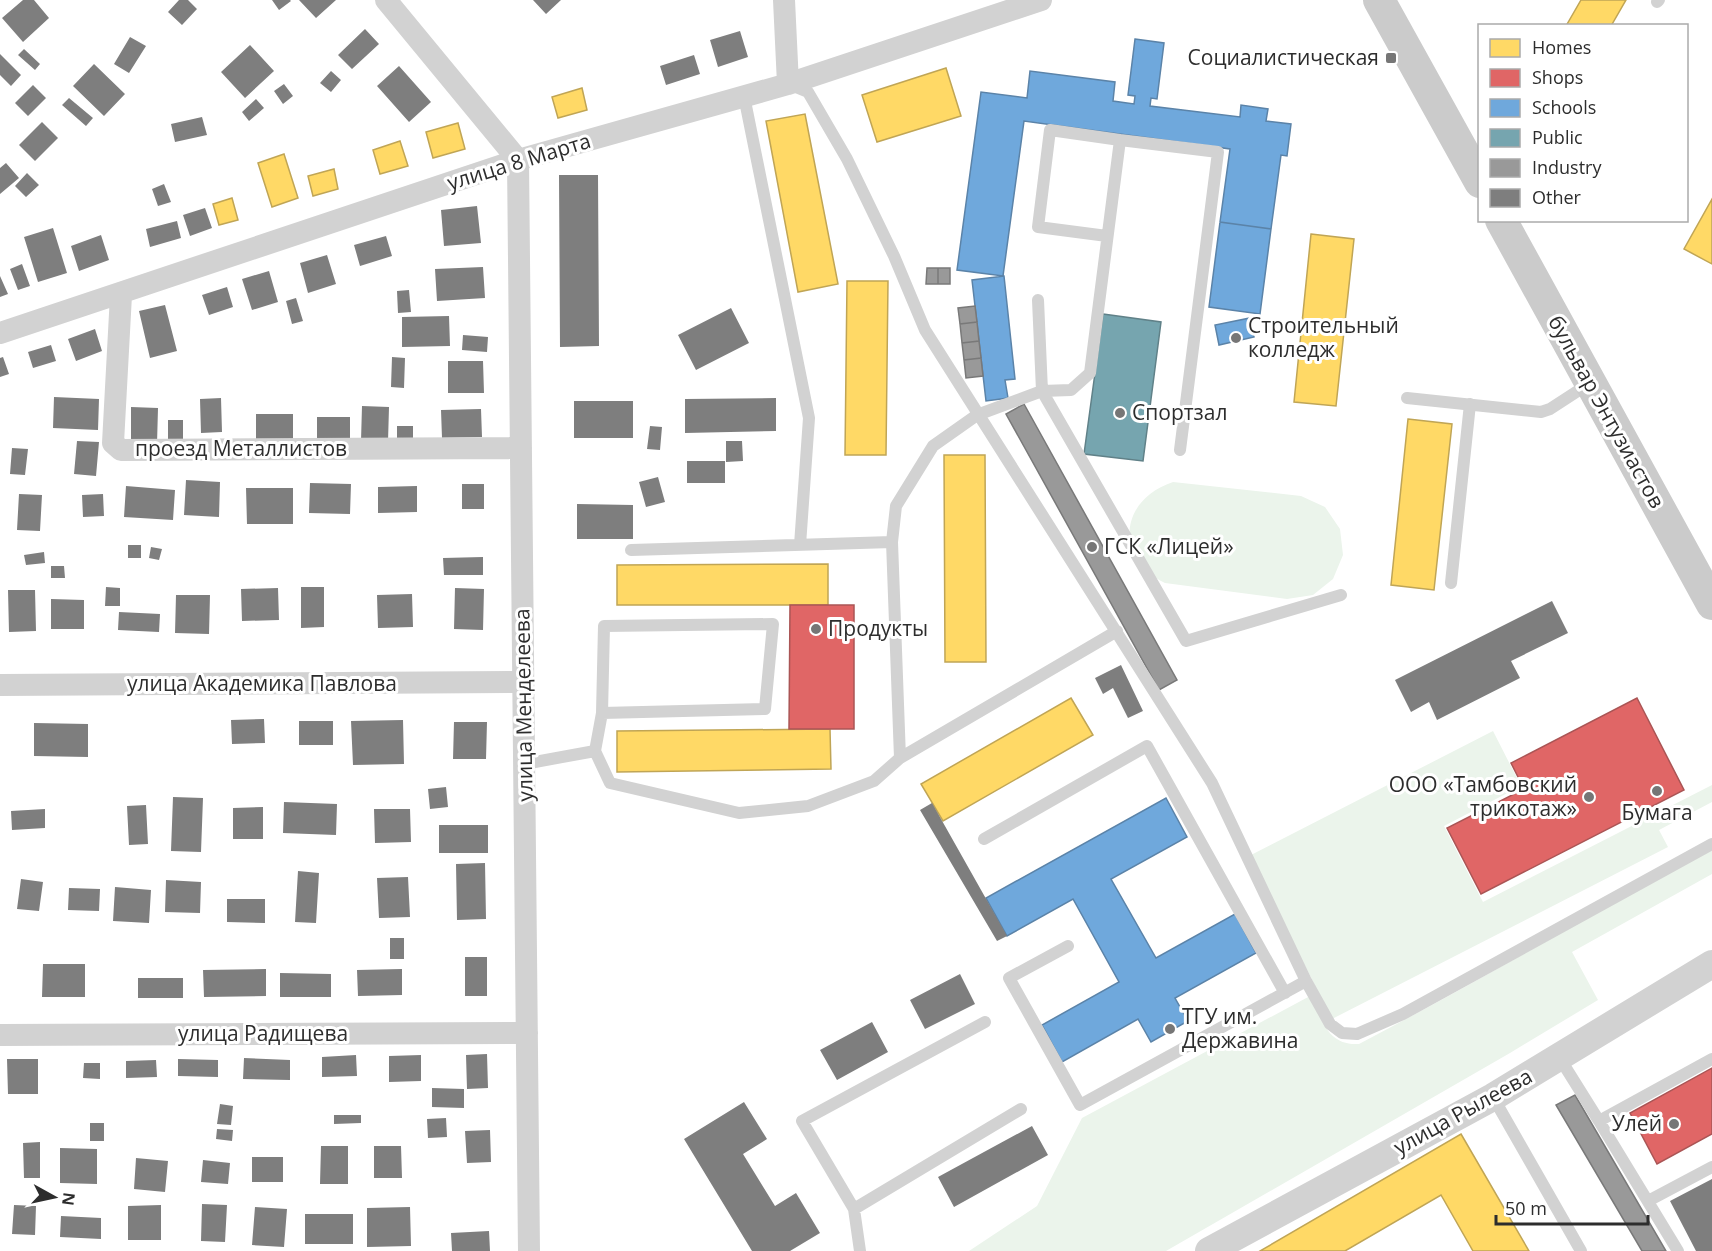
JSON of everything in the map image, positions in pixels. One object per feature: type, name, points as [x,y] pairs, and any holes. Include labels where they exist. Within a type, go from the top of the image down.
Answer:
[{"type":"main road","points":[[1379,0],[1478,180]]},
{"type":"main road","name":"бульвар Энтузиастов","points":[[1501,222],[1712,604]]},
{"type":"street","points":[[386,0],[518,160]]},
{"type":"street","points":[[784,0],[788,84]]},
{"type":"street","name":"улица 8 Марта","points":[[0,333],[121,295],[518,160],[788,84],[1041,0]]},
{"type":"street","name":"улица Менделеева","points":[[518,160],[529,1251]]},
{"type":"street","name":"проезд Металлистов","points":[[121,295],[112,443],[121,450],[521,448]]},
{"type":"street","name":"улица Академика Павлова","points":[[0,686],[523,682]]},
{"type":"street","name":"улица Рылеева","points":[[1209,1251],[1493,1097],[1712,964]]},
{"type":"street","name":"улица Радищева","points":[[0,1035],[527,1033]]},
{"type":"lane","points":[[788,84],[808,92],[847,159],[894,256],[925,330],[1212,783],[1306,981],[1330,1024],[1342,1033],[1358,1034],[1452,989],[1560,926],[1712,844]]},
{"type":"lane","points":[[744,96],[809,418],[800,545]]},
{"type":"lane","points":[[1107,236],[1038,227],[1050,130],[1218,152],[1180,450]]},
{"type":"lane","points":[[900,758],[892,542],[896,507],[933,446],[977,415],[1042,392],[1071,390],[1090,373],[1120,140]]},
{"type":"lane","points":[[1038,300],[1042,392],[1186,641],[1341,595]]},
{"type":"lane","points":[[1407,398],[1545,411],[1590,383]]},
{"type":"lane","points":[[1451,583],[1470,404]]},
{"type":"lane","points":[[631,550],[892,542]]},
{"type":"lane","points":[[602,713],[765,709],[773,624],[604,626],[602,713],[595,751],[610,783],[739,813],[808,806],[874,781],[900,758],[1117,631]]},
{"type":"lane","points":[[984,839],[1147,746],[1285,993]]},
{"type":"lane","points":[[524,764],[595,751]]},
{"type":"lane","points":[[1068,946],[1009,978],[1080,1106],[1306,981]]},
{"type":"lane","points":[[860,1251],[854,1209],[802,1121],[985,1022]]},
{"type":"lane","points":[[1559,1058],[1678,1251]]},
{"type":"lane","points":[[1599,1121],[1712,1059]]},
{"type":"lane","points":[[1493,1097],[1581,1251]]},
{"type":"lane","points":[[854,1209],[1021,1109]]},
{"type":"lane","points":[[1648,1201],[1712,1167]]},
{"type":"shaded area","points":[[1173,482],[1301,496],[1325,507],[1340,529],[1343,555],[1333,579],[1313,595],[1287,599],[1165,583],[1148,572],[1137,559],[1131,545],[1130,530],[1133,515],[1142,502],[1155,490]]},
{"type":"shaded area","points":[[1493,731],[1521,786],[1444,826],[1483,902],[1712,785],[1712,802],[1659,830],[1668,847],[1332,1019],[1249,856]]},
{"type":"shaded area","points":[[1712,850],[1712,874],[1572,952],[1598,1000],[1166,1251],[969,1251],[1037,1206],[1082,1118],[1310,996],[1327,1030],[1333,1036],[1340,1041],[1359,1044]]},
{"type":"building: Homes","points":[[1581,0],[1626,0],[1612,24],[1567,24]]},
{"type":"building: Homes","points":[[946,68],[961,116],[877,142],[862,95]]},
{"type":"building: Homes","points":[[582,88],[587,110],[558,118],[552,97]]},
{"type":"building: Homes","points":[[805,114],[838,284],[798,292],[766,121]]},
{"type":"building: Homes","points":[[458,123],[465,149],[433,158],[426,132]]},
{"type":"building: Homes","points":[[400,141],[408,166],[380,174],[373,150]]},
{"type":"building: Homes","points":[[284,154],[298,198],[272,207],[258,163]]},
{"type":"building: Homes","points":[[334,169],[338,189],[313,196],[308,176]]},
{"type":"building: Homes","points":[[232,198],[238,220],[219,225],[213,204]]},
{"type":"building: Homes","points":[[1712,199],[1712,264],[1684,249]]},
{"type":"building: Homes","points":[[1311,234],[1354,239],[1336,406],[1294,402]]},
{"type":"building: Homes","points":[[847,281],[888,281],[886,455],[845,455]]},
{"type":"building: Homes","points":[[1408,419],[1452,424],[1434,590],[1391,585]]},
{"type":"building: Homes","points":[[944,455],[985,455],[986,662],[945,662]]},
{"type":"building: Homes","points":[[828,564],[828,605],[617,605],[617,565]]},
{"type":"building: Homes","points":[[1071,698],[1093,735],[943,821],[921,784]]},
{"type":"building: Homes","points":[[830,729],[831,769],[617,772],[617,731]]},
{"type":"building: Homes","points":[[1461,1134],[1529,1251],[1473,1251],[1441,1195],[1345,1251],[1260,1251]]},
{"type":"building: Shops","points":[[790,605],[854,605],[854,729],[789,729]]},
{"type":"building: Shops","name":"ООО «Тамбовский трикотаж»","points":[[1637,698],[1684,790],[1481,894],[1447,828],[1524,789],[1511,763]]},
{"type":"building: Shops","name":"Улей","points":[[1712,1068],[1712,1134],[1657,1164],[1630,1113]]},
{"type":"building: Schools","points":[[1135,39],[1164,43],[1157,99],[1151,98],[1150,106],[1240,117],[1241,105],[1268,109],[1266,121],[1291,124],[1287,156],[1281,155],[1271,229],[1220,222],[1230,149],[1024,121],[1003,276],[957,270],[981,92],[1027,98],[1030,71],[1115,82],[1113,101],[1134,104],[1135,96],[1128,95]]},
{"type":"building: Schools","points":[[1220,222],[1271,229],[1260,314],[1209,307]]},
{"type":"building: Schools","points":[[1004,276],[1015,379],[1005,380],[1008,398],[986,401],[972,280]]},
{"type":"building: Schools","points":[[1250,318],[1254,337],[1219,345],[1215,325]]},
{"type":"building: Schools","points":[[1166,798],[1187,837],[1111,879],[1156,958],[1235,914],[1256,953],[1175,998],[1188,1021],[1151,1042],[1138,1019],[1062,1062],[1042,1025],[1119,982],[1073,899],[1007,936],[986,898]]},
{"type":"building: Public","name":"Спортзал","points":[[1103,314],[1161,322],[1143,461],[1084,454]]},
{"type":"building: Industry","points":[[927,268],[938,268],[938,284],[926,284]]},
{"type":"building: Industry","points":[[938,268],[950,268],[950,284],[938,284]]},
{"type":"building: Industry","points":[[975,306],[977,322],[960,324],[958,308]]},
{"type":"building: Industry","points":[[977,322],[979,341],[962,343],[960,324]]},
{"type":"building: Industry","points":[[979,341],[981,358],[964,360],[962,343]]},
{"type":"building: Industry","points":[[981,358],[983,376],[966,378],[964,360]]},
{"type":"building: Industry","name":"ГСК «Лицей»","points":[[1024,404],[1177,680],[1159,690],[1006,414]]},
{"type":"building: Industry","points":[[1575,1095],[1666,1251],[1642,1251],[1556,1105]]},
{"type":"building: Other","points":[[23,0],[34,0],[49,18],[23,42],[2,18]]},
{"type":"building: Other","points":[[179,0],[188,0],[197,9],[182,25],[168,12]]},
{"type":"building: Other","points":[[272,0],[290,0],[291,1],[279,10]]},
{"type":"building: Other","points":[[299,0],[336,0],[316,18]]},
{"type":"building: Other","points":[[533,0],[561,0],[546,14]]},
{"type":"building: Other","points":[[365,29],[379,44],[352,69],[338,55]]},
{"type":"building: Other","points":[[740,31],[748,57],[718,67],[710,40]]},
{"type":"building: Other","points":[[130,37],[146,46],[129,73],[114,64]]},
{"type":"building: Other","points":[[250,45],[274,71],[245,98],[221,72]]},
{"type":"building: Other","points":[[24,49],[40,64],[35,70],[18,55]]},
{"type":"building: Other","points":[[0,54],[21,75],[11,86],[0,75]]},
{"type":"building: Other","points":[[694,55],[700,74],[666,85],[660,66]]},
{"type":"building: Other","points":[[94,64],[125,94],[104,116],[73,86]]},
{"type":"building: Other","points":[[399,66],[431,102],[409,122],[377,86]]},
{"type":"building: Other","points":[[331,71],[341,80],[331,92],[320,83]]},
{"type":"building: Other","points":[[284,84],[293,96],[283,104],[274,91]]},
{"type":"building: Other","points":[[33,85],[46,98],[28,116],[15,103]]},
{"type":"building: Other","points":[[69,98],[93,118],[86,126],[62,105]]},
{"type":"building: Other","points":[[256,99],[264,108],[249,121],[242,112]]},
{"type":"building: Other","points":[[202,117],[207,135],[175,142],[171,124]]},
{"type":"building: Other","points":[[42,122],[58,138],[35,161],[19,145]]},
{"type":"building: Other","points":[[6,163],[19,178],[0,194],[0,168]]},
{"type":"building: Other","points":[[27,173],[39,185],[26,197],[15,186]]},
{"type":"building: Other","points":[[559,175],[598,175],[599,346],[560,347]]},
{"type":"building: Other","points":[[164,184],[171,202],[158,206],[152,189]]},
{"type":"building: Other","points":[[477,206],[481,243],[444,246],[441,210]]},
{"type":"building: Other","points":[[205,208],[212,228],[190,236],[183,215]]},
{"type":"building: Other","points":[[177,221],[181,238],[150,247],[146,229]]},
{"type":"building: Other","points":[[53,228],[67,273],[38,282],[24,237]]},
{"type":"building: Other","points":[[101,235],[109,260],[79,271],[71,246]]},
{"type":"building: Other","points":[[386,236],[392,256],[360,266],[354,245]]},
{"type":"building: Other","points":[[327,255],[336,284],[308,293],[300,263]]},
{"type":"building: Other","points":[[22,264],[30,286],[18,290],[10,269]]},
{"type":"building: Other","points":[[483,267],[485,298],[437,301],[435,269]]},
{"type":"building: Other","points":[[269,271],[278,302],[252,310],[242,279]]},
{"type":"building: Other","points":[[0,276],[8,294],[0,297]]},
{"type":"building: Other","points":[[227,287],[233,307],[209,315],[202,295]]},
{"type":"building: Other","points":[[409,290],[411,312],[398,313],[397,291]]},
{"type":"building: Other","points":[[296,298],[303,321],[292,324],[286,301]]},
{"type":"building: Other","points":[[165,305],[177,351],[150,358],[139,311]]},
{"type":"building: Other","points":[[731,308],[749,343],[696,370],[678,335]]},
{"type":"building: Other","points":[[449,316],[450,346],[402,347],[402,317]]},
{"type":"building: Other","points":[[95,329],[102,351],[76,361],[68,339]]},
{"type":"building: Other","points":[[463,335],[488,337],[487,352],[462,350]]},
{"type":"building: Other","points":[[51,345],[56,361],[33,368],[28,352]]},
{"type":"building: Other","points":[[3,357],[9,374],[0,377],[0,358]]},
{"type":"building: Other","points":[[392,357],[405,358],[404,388],[391,387]]},
{"type":"building: Other","points":[[448,361],[483,361],[484,393],[448,393]]},
{"type":"building: Other","points":[[54,397],[99,399],[98,430],[53,428]]},
{"type":"building: Other","points":[[221,398],[222,432],[201,433],[200,399]]},
{"type":"building: Other","points":[[776,398],[776,431],[685,433],[685,399]]},
{"type":"building: Other","points":[[574,401],[633,401],[633,438],[574,438]]},
{"type":"building: Other","points":[[362,406],[389,407],[388,442],[361,441]]},
{"type":"building: Other","points":[[131,407],[158,408],[157,444],[131,444]]},
{"type":"building: Other","points":[[481,409],[482,437],[442,438],[441,410]]},
{"type":"building: Other","points":[[256,414],[293,414],[293,444],[256,445]]},
{"type":"building: Other","points":[[317,417],[350,417],[350,441],[317,441]]},
{"type":"building: Other","points":[[168,420],[183,420],[183,445],[168,444]]},
{"type":"building: Other","points":[[397,426],[413,426],[413,444],[397,444]]},
{"type":"building: Other","points":[[650,426],[662,427],[660,450],[647,449]]},
{"type":"building: Other","points":[[77,441],[99,442],[96,476],[74,474]]},
{"type":"building: Other","points":[[726,441],[742,441],[743,461],[726,462]]},
{"type":"building: Other","points":[[12,448],[28,449],[25,475],[10,474]]},
{"type":"building: Other","points":[[687,461],[725,461],[725,483],[687,483]]},
{"type":"building: Other","points":[[658,477],[665,502],[646,507],[639,482]]},
{"type":"building: Other","points":[[186,480],[220,482],[219,517],[184,515]]},
{"type":"building: Other","points":[[310,483],[351,484],[350,514],[309,513]]},
{"type":"building: Other","points":[[462,484],[484,484],[484,509],[462,509]]},
{"type":"building: Other","points":[[126,486],[175,490],[173,520],[124,517]]},
{"type":"building: Other","points":[[417,486],[417,512],[378,513],[378,487]]},
{"type":"building: Other","points":[[246,488],[293,488],[293,524],[247,524]]},
{"type":"building: Other","points":[[19,494],[42,495],[40,531],[17,530]]},
{"type":"building: Other","points":[[103,494],[104,516],[83,517],[82,495]]},
{"type":"building: Other","points":[[577,504],[633,505],[633,539],[577,539]]},
{"type":"building: Other","points":[[128,545],[141,545],[141,558],[128,558]]},
{"type":"building: Other","points":[[151,547],[162,549],[159,560],[149,558]]},
{"type":"building: Other","points":[[44,552],[45,563],[26,565],[24,555]]},
{"type":"building: Other","points":[[483,557],[483,575],[444,575],[443,558]]},
{"type":"building: Other","points":[[51,566],[64,566],[65,578],[51,578]]},
{"type":"building: Other","points":[[106,587],[120,588],[120,606],[105,606]]},
{"type":"building: Other","points":[[301,587],[324,587],[324,627],[301,628]]},
{"type":"building: Other","points":[[278,588],[279,620],[242,621],[241,589]]},
{"type":"building: Other","points":[[455,588],[484,589],[483,630],[454,629]]},
{"type":"building: Other","points":[[8,590],[35,590],[36,631],[9,632]]},
{"type":"building: Other","points":[[412,594],[413,627],[378,628],[377,595]]},
{"type":"building: Other","points":[[176,595],[210,595],[209,634],[175,633]]},
{"type":"building: Other","points":[[51,599],[84,600],[84,629],[51,629]]},
{"type":"building: Other","points":[[1552,601],[1568,633],[1511,661],[1520,678],[1437,720],[1429,702],[1411,712],[1395,680]]},
{"type":"building: Other","points":[[119,612],[160,614],[159,632],[118,630]]},
{"type":"building: Other","points":[[1121,665],[1143,711],[1128,718],[1113,688],[1103,694],[1095,678]]},
{"type":"building: Other","points":[[264,719],[265,743],[232,744],[231,720]]},
{"type":"building: Other","points":[[403,720],[404,764],[353,765],[351,721]]},
{"type":"building: Other","points":[[299,721],[333,721],[333,745],[299,745]]},
{"type":"building: Other","points":[[454,722],[487,722],[486,759],[453,759]]},
{"type":"building: Other","points":[[34,723],[88,724],[88,757],[34,756]]},
{"type":"building: Other","points":[[446,787],[448,807],[430,809],[428,789]]},
{"type":"building: Other","points":[[173,797],[203,798],[201,852],[171,851]]},
{"type":"building: Other","points":[[284,802],[337,804],[336,835],[283,833]]},
{"type":"building: Other","points":[[932,803],[1007,936],[997,941],[920,810]]},
{"type":"building: Other","points":[[146,805],[148,844],[129,845],[127,806]]},
{"type":"building: Other","points":[[263,807],[263,839],[233,839],[233,808]]},
{"type":"building: Other","points":[[45,809],[45,828],[12,830],[11,811]]},
{"type":"building: Other","points":[[374,809],[410,809],[411,842],[375,843]]},
{"type":"building: Other","points":[[439,825],[488,825],[488,853],[439,853]]},
{"type":"building: Other","points":[[485,863],[486,919],[457,920],[456,864]]},
{"type":"building: Other","points":[[298,871],[319,873],[316,923],[295,922]]},
{"type":"building: Other","points":[[408,877],[410,917],[379,918],[377,878]]},
{"type":"building: Other","points":[[21,879],[43,882],[39,911],[17,909]]},
{"type":"building: Other","points":[[166,880],[201,882],[200,913],[165,912]]},
{"type":"building: Other","points":[[115,887],[151,890],[149,923],[113,921]]},
{"type":"building: Other","points":[[69,888],[100,889],[99,911],[68,910]]},
{"type":"building: Other","points":[[227,899],[265,899],[265,923],[227,922]]},
{"type":"building: Other","points":[[390,938],[404,938],[404,959],[390,959]]},
{"type":"building: Other","points":[[465,957],[487,957],[487,996],[465,996]]},
{"type":"building: Other","points":[[43,964],[85,964],[85,997],[42,997]]},
{"type":"building: Other","points":[[266,969],[266,996],[204,997],[203,970]]},
{"type":"building: Other","points":[[402,969],[402,995],[358,996],[357,970]]},
{"type":"building: Other","points":[[280,973],[331,974],[331,997],[280,997]]},
{"type":"building: Other","points":[[960,974],[975,1004],[925,1029],[910,1000]]},
{"type":"building: Other","points":[[138,978],[183,978],[183,998],[138,998]]},
{"type":"building: Other","points":[[872,1022],[888,1052],[837,1080],[820,1050]]},
{"type":"building: Other","points":[[487,1054],[488,1088],[467,1089],[466,1055]]},
{"type":"building: Other","points":[[356,1055],[357,1076],[322,1077],[322,1057]]},
{"type":"building: Other","points":[[421,1055],[421,1081],[389,1082],[389,1056]]},
{"type":"building: Other","points":[[244,1058],[290,1060],[290,1080],[243,1079]]},
{"type":"building: Other","points":[[7,1059],[38,1059],[38,1094],[8,1094]]},
{"type":"building: Other","points":[[178,1059],[218,1060],[218,1077],[178,1076]]},
{"type":"building: Other","points":[[156,1060],[157,1077],[126,1078],[126,1061]]},
{"type":"building: Other","points":[[84,1063],[100,1063],[100,1079],[83,1078]]},
{"type":"building: Other","points":[[432,1088],[464,1089],[464,1108],[432,1107]]},
{"type":"building: Other","points":[[744,1102],[767,1139],[743,1154],[775,1206],[796,1193],[820,1233],[790,1251],[752,1251],[684,1139]]},
{"type":"building: Other","points":[[220,1104],[233,1106],[231,1125],[217,1124]]},
{"type":"building: Other","points":[[334,1115],[361,1115],[361,1123],[334,1124]]},
{"type":"building: Other","points":[[446,1118],[447,1137],[428,1138],[427,1119]]},
{"type":"building: Other","points":[[90,1123],[104,1123],[104,1141],[90,1141]]},
{"type":"building: Other","points":[[1032,1126],[1048,1155],[954,1207],[938,1177]]},
{"type":"building: Other","points":[[217,1129],[233,1130],[232,1141],[216,1139]]},
{"type":"building: Other","points":[[490,1130],[491,1162],[467,1163],[465,1131]]},
{"type":"building: Other","points":[[40,1142],[40,1178],[24,1178],[23,1143]]},
{"type":"building: Other","points":[[321,1146],[348,1146],[348,1184],[320,1184]]},
{"type":"building: Other","points":[[374,1146],[401,1146],[402,1178],[374,1178]]},
{"type":"building: Other","points":[[60,1148],[97,1149],[97,1184],[60,1183]]},
{"type":"building: Other","points":[[252,1157],[283,1157],[283,1182],[252,1182]]},
{"type":"building: Other","points":[[136,1158],[168,1161],[165,1192],[134,1189]]},
{"type":"building: Other","points":[[203,1160],[230,1163],[228,1184],[201,1182]]},
{"type":"building: Other","points":[[1712,1179],[1712,1251],[1696,1251],[1670,1201]]},
{"type":"building: Other","points":[[202,1204],[227,1205],[225,1242],[201,1241]]},
{"type":"building: Other","points":[[14,1205],[36,1206],[35,1235],[12,1234]]},
{"type":"building: Other","points":[[161,1205],[161,1240],[128,1240],[128,1206]]},
{"type":"building: Other","points":[[255,1207],[287,1209],[284,1247],[252,1245]]},
{"type":"building: Other","points":[[410,1207],[411,1246],[367,1247],[367,1208]]},
{"type":"building: Other","points":[[305,1214],[353,1214],[353,1244],[305,1244]]},
{"type":"building: Other","points":[[61,1216],[101,1218],[101,1239],[60,1237]]},
{"type":"building: Other","points":[[489,1231],[490,1251],[452,1251],[451,1233]]},
{"type":"place","name":"Социалистическая","points":[[1391,58]]},
{"type":"place","name":"Строительный колледж","points":[[1236,338]]},
{"type":"place","name":"Спортзал","points":[[1120,413]]},
{"type":"place","name":"ГСК «Лицей»","points":[[1092,547]]},
{"type":"place","name":"Продукты","points":[[816,629]]},
{"type":"place","name":"Бумага","points":[[1657,791]]},
{"type":"place","name":"ООО «Тамбовский трикотаж»","points":[[1589,797]]},
{"type":"place","name":"ТГУ им. Державина","points":[[1170,1029]]},
{"type":"place","name":"Улей","points":[[1674,1124]]}]
